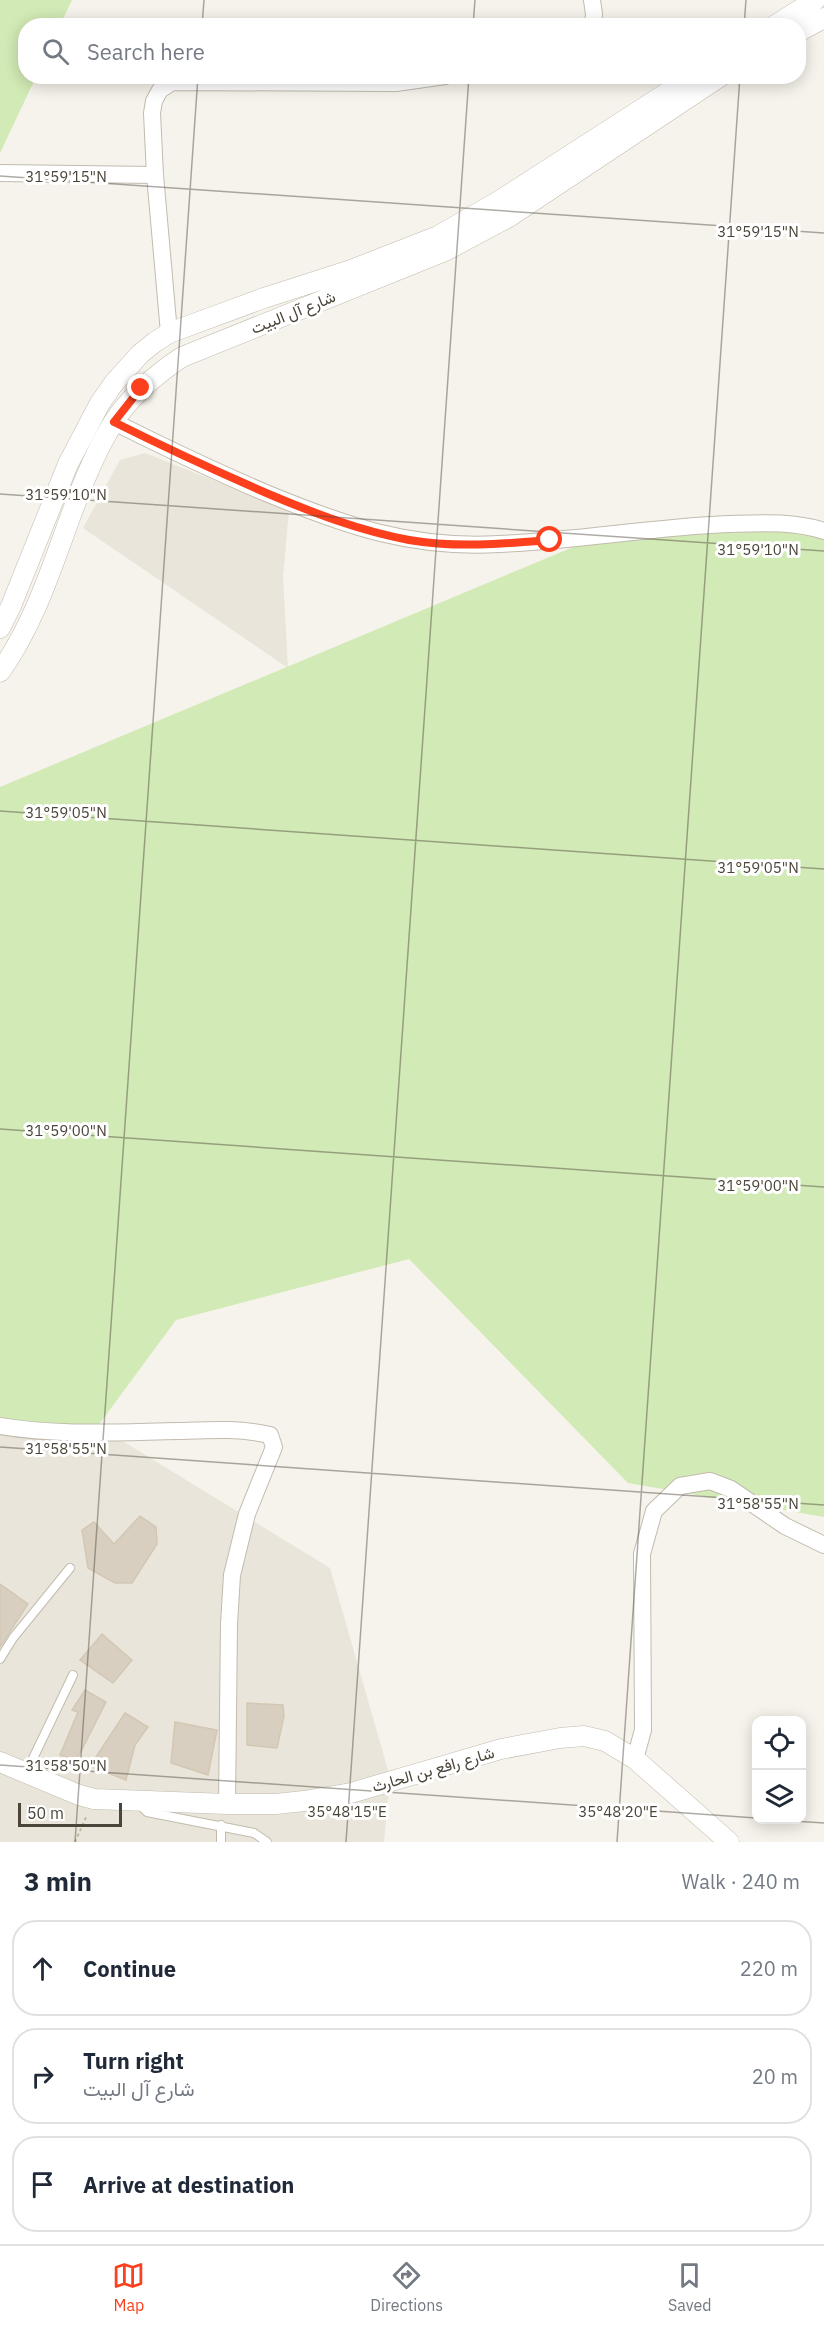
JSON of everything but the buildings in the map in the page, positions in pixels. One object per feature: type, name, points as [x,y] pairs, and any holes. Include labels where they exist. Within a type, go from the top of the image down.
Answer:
[{"type":"street","points":[[592,0],[594,18]]},
{"type":"street","points":[[787,18],[815,0]]},
{"type":"street","points":[[821,0],[824,4]]},
{"type":"street","points":[[806,28],[824,18]]},
{"type":"street","points":[[169,84],[160,90],[154,102],[152,136],[169,333]]},
{"type":"street","name":"شارع آل البيت","points":[[0,628],[68,464],[100,403],[114,383],[140,354],[169,333],[264,298],[351,270],[438,236],[499,201],[681,84]]},
{"type":"street","name":"شارع آل البيت","points":[[0,672],[18,642],[50,575],[89,472],[114,422],[154,375],[182,357],[445,251],[509,217],[709,84]]},
{"type":"street","points":[[0,173],[155,175]]},
{"type":"street","points":[[114,422],[214,471],[297,505],[357,528],[411,540],[458,545],[499,544],[674,526],[777,523],[824,531]]},
{"type":"street","points":[[0,1426],[28,1431],[235,1430],[270,1435],[274,1447],[247,1514],[232,1575],[229,1624],[227,1804]]},
{"type":"street","points":[[635,1759],[643,1730],[642,1554],[654,1511],[680,1486],[710,1481],[730,1489],[784,1526],[824,1545]]},
{"type":"street","name":"شارع رافع بن الحارث","points":[[0,1762],[79,1795],[94,1798],[227,1804],[284,1803],[351,1793],[458,1761],[560,1738],[584,1736],[616,1746],[635,1759],[729,1842]]},
{"type":"lane","points":[[0,1659],[13,1638],[70,1568]]},
{"type":"lane","points":[[26,1773],[73,1675]]},
{"type":"lane","points":[[140,1801],[140,1805],[147,1812],[254,1833],[267,1842]]},
{"type":"lane","points":[[221,1825],[221,1842]]},
{"type":"path","points":[[75,1842],[94,1798]]},
{"type":"shaded area","points":[[145,453],[289,510],[283,577],[288,668],[83,528],[120,460]]},
{"type":"shaded area","points":[[0,1366],[330,1568],[390,1777],[384,1842],[0,1842]]},
{"type":"green space","points":[[0,0],[72,0],[63,18],[18,18],[18,84],[33,84],[0,153]]},
{"type":"green space","points":[[820,528],[824,530],[824,1517],[628,1483],[409,1259],[176,1320],[86,1442],[0,1428],[0,787],[590,540]]},
{"type":"route","points":[[141,388],[114,422],[214,471],[357,528],[411,540],[458,545],[550,540]]}]
